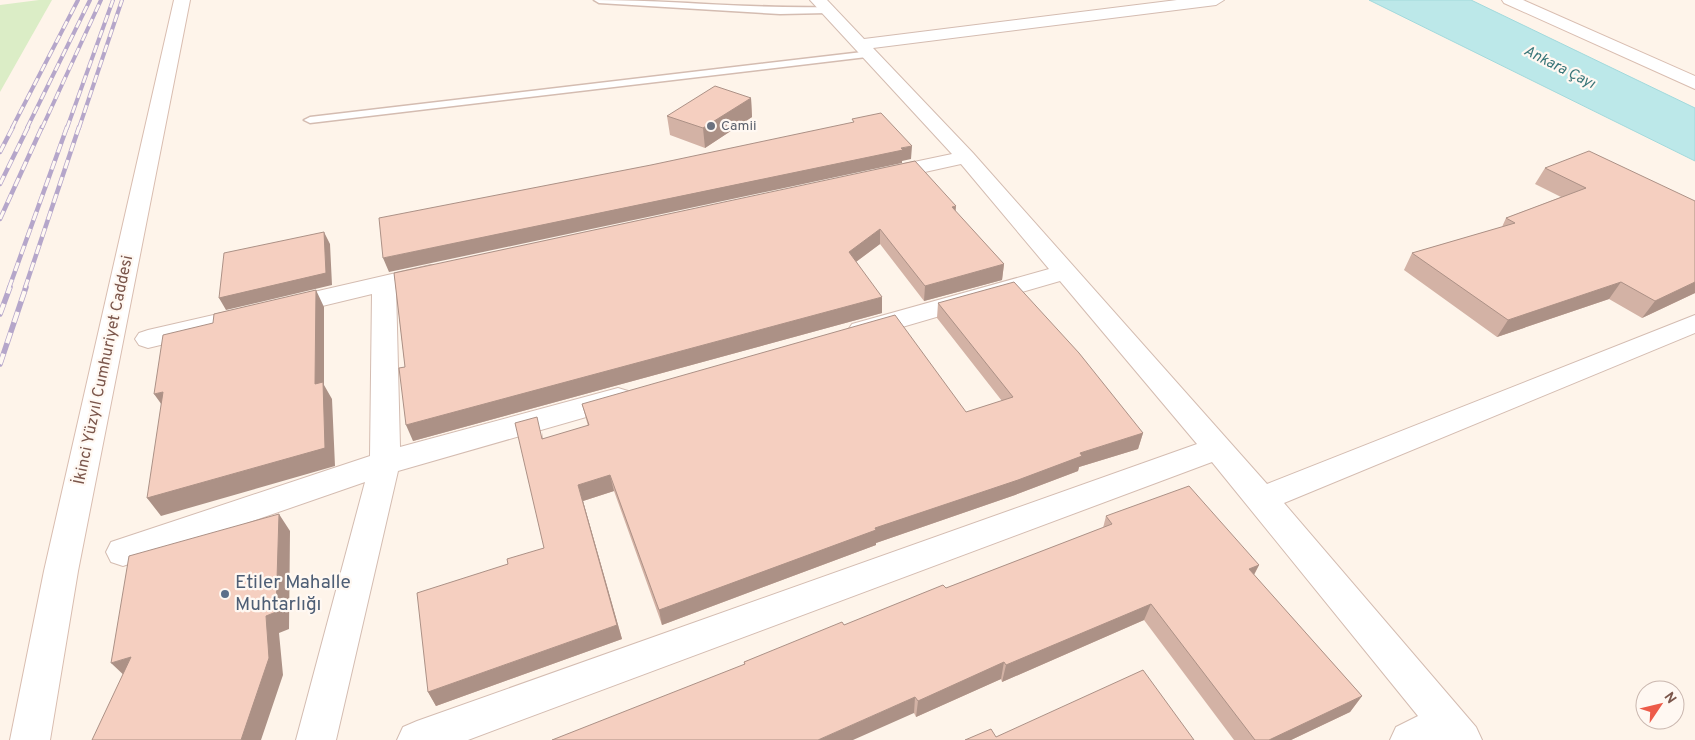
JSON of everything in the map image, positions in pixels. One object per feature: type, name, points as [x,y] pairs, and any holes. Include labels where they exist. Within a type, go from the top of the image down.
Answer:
[{"type":"street","name":"İkinci Yüzyıl Cumhuriyet Caddesi","points":[[30,740],[61,571],[182,0]]},
{"type":"street","points":[[877,55],[970,31],[1216,0]]},
{"type":"street","points":[[1510,0],[1695,82]]},
{"type":"street","points":[[823,5],[877,55],[1066,272],[1262,498],[1454,731],[1410,740]]},
{"type":"street","points":[[931,52],[970,31]]},
{"type":"street","points":[[859,180],[966,157]]},
{"type":"street","points":[[148,339],[452,268]]},
{"type":"street","points":[[836,337],[1066,272]]},
{"type":"street","points":[[316,740],[385,464],[384,283]]},
{"type":"street","points":[[1262,498],[1695,322]]},
{"type":"street","points":[[123,552],[385,464],[644,391]]},
{"type":"street","points":[[417,740],[1218,448]]},
{"type":"lane","points":[[599,0],[780,11],[823,5]]},
{"type":"lane","points":[[310,120],[877,55]]},
{"type":"green space","points":[[52,0],[0,92],[0,5]]},
{"type":"water","name":"Ankara Çayı","points":[[1369,0],[1471,0],[1695,108],[1695,161]]},
{"type":"building","points":[[715,86],[751,98],[703,128],[667,116]]},
{"type":"building","points":[[881,113],[912,146],[901,148],[903,150],[383,258],[379,218],[651,165],[854,122],[852,119]]},
{"type":"building","points":[[1589,151],[1695,201],[1695,282],[1655,301],[1621,282],[1508,320],[1412,253],[1515,223],[1506,218],[1586,188],[1545,168]]},
{"type":"building","points":[[915,161],[956,206],[952,207],[1004,264],[925,286],[880,229],[849,252],[882,297],[406,425],[399,368],[405,367],[394,273]]},
{"type":"building","points":[[324,232],[326,273],[219,298],[224,253]]},
{"type":"building","points":[[1014,282],[1079,353],[1143,433],[1080,453],[1082,456],[1018,480],[875,528],[876,530],[659,610],[610,475],[578,485],[617,625],[428,692],[417,593],[508,564],[507,559],[544,548],[515,423],[537,417],[542,439],[589,425],[582,404],[895,315],[966,412],[1013,397],[938,303]]},
{"type":"building","points":[[316,290],[315,384],[323,382],[325,448],[147,498],[163,392],[154,394],[163,335],[213,323],[214,314]]},
{"type":"building","points":[[1189,486],[1259,565],[1249,569],[1362,696],[1269,740],[1255,740],[1151,604],[1006,665],[1004,662],[918,701],[915,697],[818,740],[552,740],[745,664],[744,662],[842,622],[844,625],[943,585],[946,588],[1112,524],[1106,516]]},
{"type":"building","points":[[279,514],[276,612],[266,616],[269,658],[241,740],[92,740],[131,657],[111,663],[129,556]]},
{"type":"building","points":[[1143,670],[1194,740],[965,740],[991,729],[996,737]]},
{"type":"railway","points":[[12,128],[78,0]]},
{"type":"railway","points":[[27,128],[90,0]]},
{"type":"railway","points":[[42,128],[101,0]]},
{"type":"railway","points":[[67,128],[113,0]]},
{"type":"railway","points":[[79,128],[122,0]]},
{"type":"railway","points":[[0,152],[13,127]]},
{"type":"railway","points":[[0,184],[28,127]]},
{"type":"railway","points":[[0,219],[42,127]]},
{"type":"railway","points":[[9,288],[67,127]]},
{"type":"railway","points":[[25,288],[79,127]]},
{"type":"railway","points":[[0,314],[10,287]]},
{"type":"railway","points":[[0,364],[26,287]]},
{"type":"place","name":"Camii","points":[[711,126]]},
{"type":"place","name":"Etiler Mahalle Muhtarlığı","points":[[225,594]]}]
